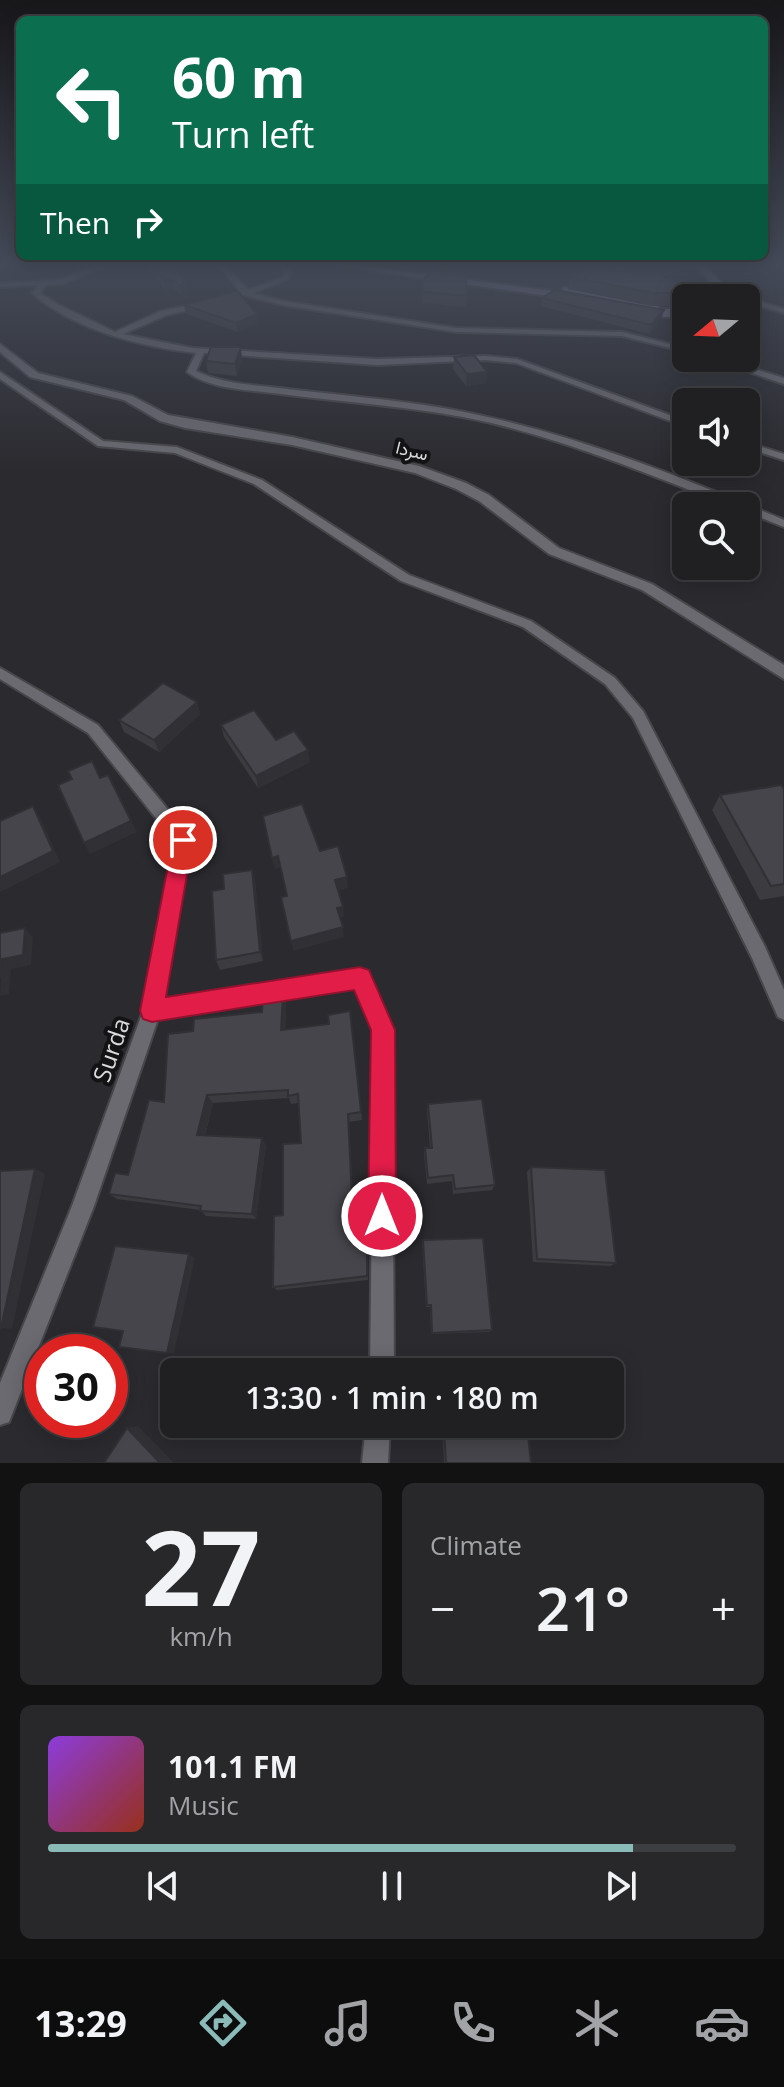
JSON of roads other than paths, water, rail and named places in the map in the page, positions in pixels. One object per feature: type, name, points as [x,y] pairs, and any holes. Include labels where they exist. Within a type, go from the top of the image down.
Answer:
[{"type":"street","points":[[622,334],[672,346]]},
{"type":"street","points":[[115,335],[201,351],[377,362],[504,358],[672,419]]},
{"type":"street","name":"سردا","points":[[0,347],[34,375],[128,398],[164,418],[292,441],[419,470],[461,486],[484,498],[554,551],[647,587],[784,673]]},
{"type":"street","points":[[201,351],[191,372],[206,379],[496,421],[552,437],[702,492]]},
{"type":"street","points":[[755,372],[784,381]]},
{"type":"street","points":[[0,375],[101,444],[158,446],[215,465],[271,489],[405,578],[527,624],[610,681],[638,715],[656,749],[759,953],[784,1011]]},
{"type":"street","points":[[760,449],[784,457]]},
{"type":"street","points":[[760,514],[784,524]]},
{"type":"street","name":"Surda","points":[[0,673],[93,729],[183,840],[152,1011],[83,1206],[0,1413]]},
{"type":"street","points":[[152,1011],[360,978],[383,1030],[382,1358]]},
{"type":"street","points":[[375,1463],[377,1438]]}]
